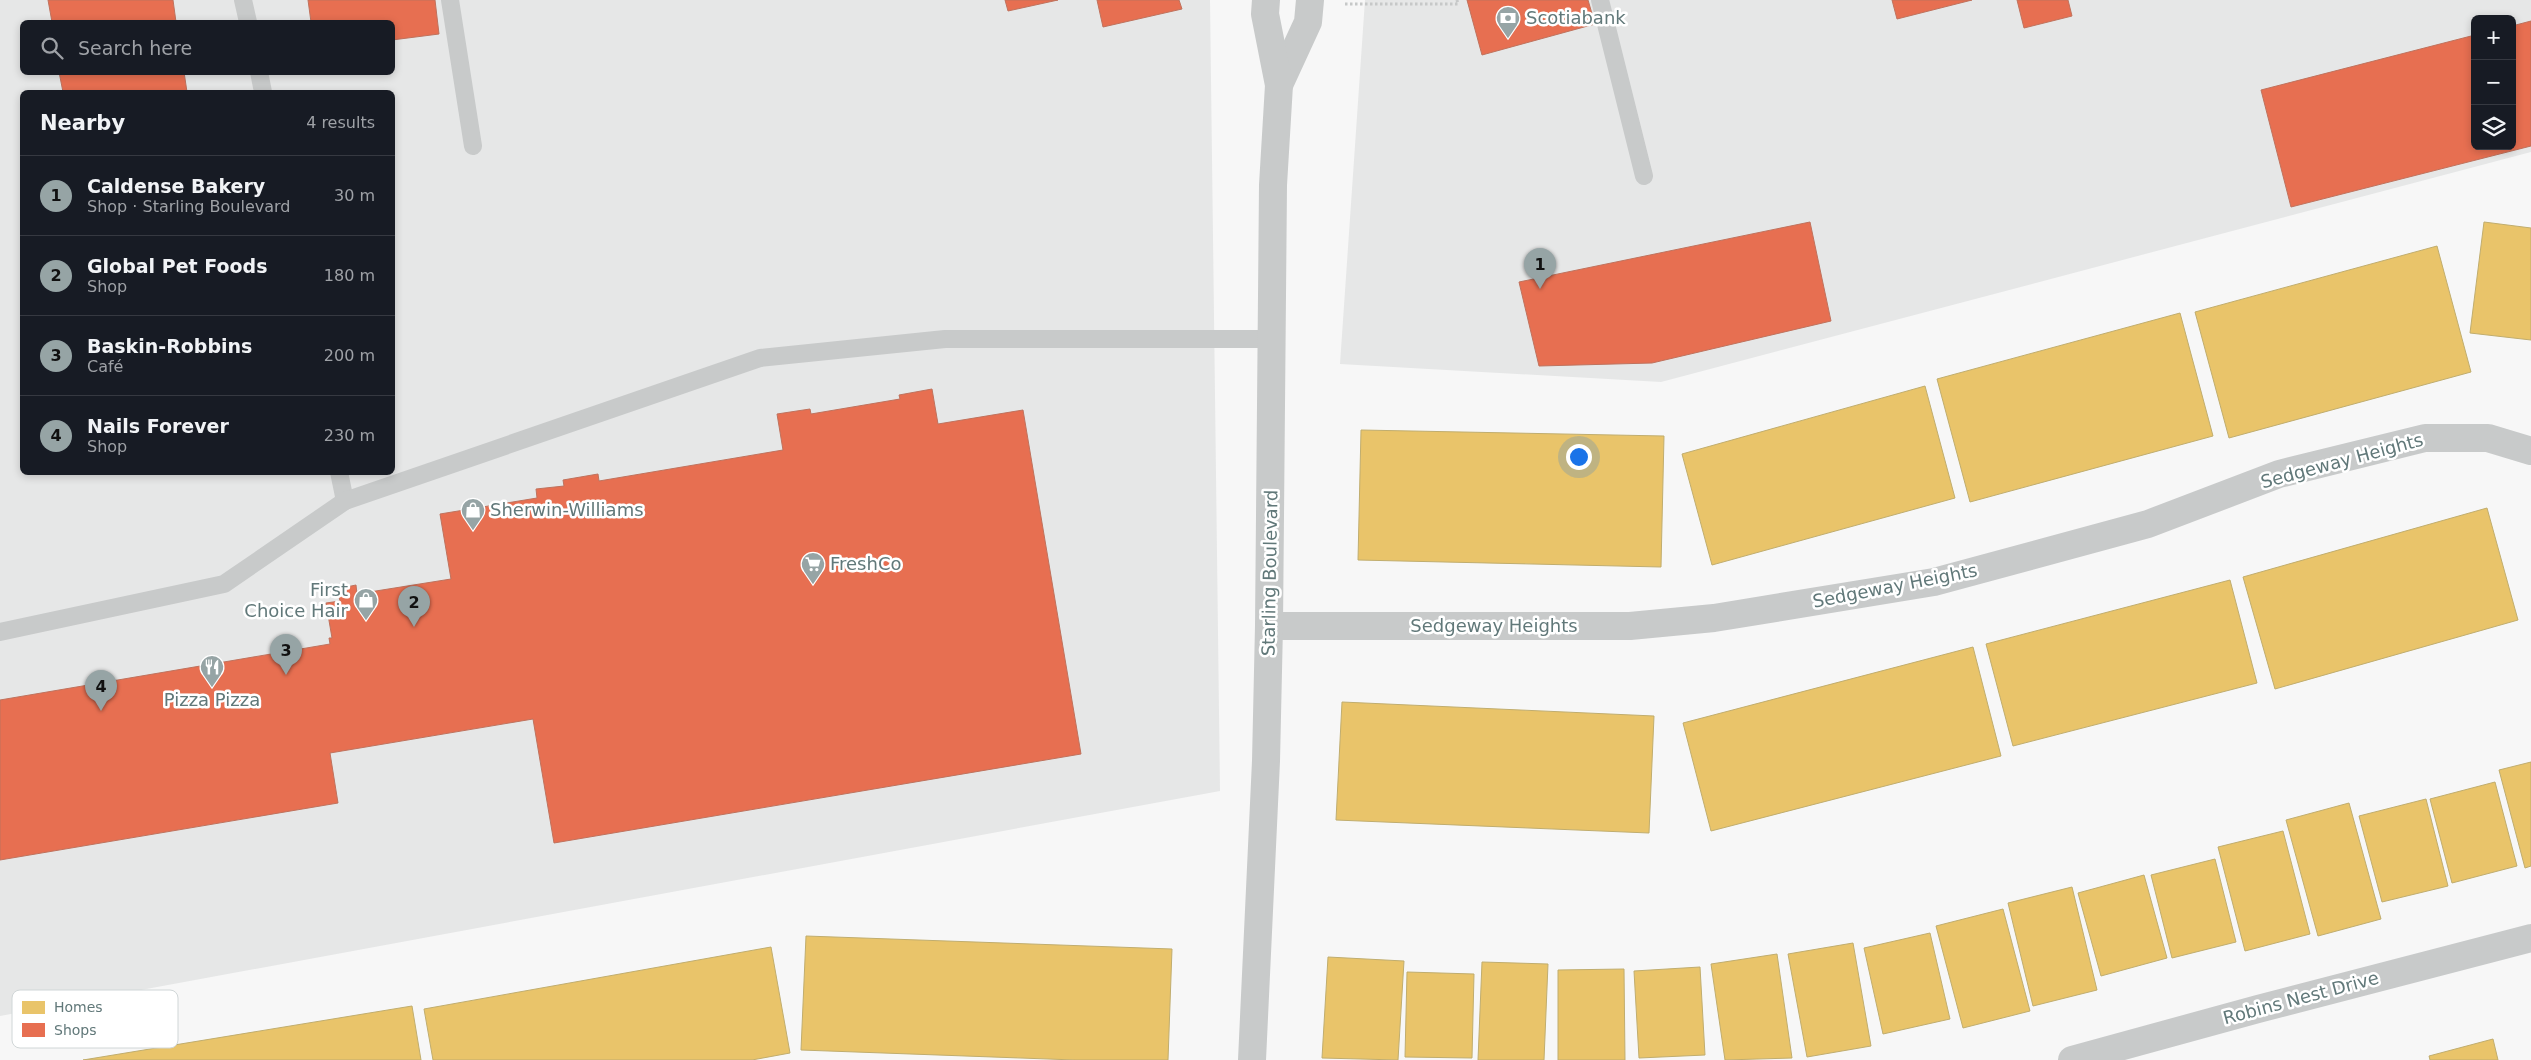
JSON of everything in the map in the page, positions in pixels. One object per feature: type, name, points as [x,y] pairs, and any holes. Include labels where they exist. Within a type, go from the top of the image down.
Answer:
[{"type":"street","name":"Starling Boulevard","points":[[1252,1060],[1266,761],[1273,186],[1279,85],[1265,14],[1266,0]]},
{"type":"street","name":"Starling Boulevard","points":[[1279,85],[1308,22],[1310,2]]},
{"type":"street","name":"Sedgeway Heights","points":[[1269,626],[1630,626],[1714,618],[1934,582],[2148,524],[2279,474],[2425,438],[2488,438],[2531,451]]},
{"type":"street","name":"Robins Nest Drive","points":[[2072,1060],[2258,1008],[2531,938]]},
{"type":"lane","points":[[243,0],[248,20]]},
{"type":"lane","points":[[450,0],[473,146]]},
{"type":"lane","points":[[1600,0],[1644,176]]},
{"type":"lane","points":[[260,75],[263,90]]},
{"type":"lane","points":[[0,632],[224,584],[345,500],[760,358],[945,339],[1272,339]]},
{"type":"lane","points":[[340,475],[345,500]]},
{"type":"path","points":[[1310,2],[1458,4],[1457,0]]},
{"type":"shaded area","points":[[0,0],[1210,0],[1220,791],[141,990],[12,990],[12,1014],[0,1016]]},
{"type":"shaded area","points":[[1365,0],[2531,0],[2531,152],[1661,382],[1340,364]]},
{"type":"building: Homes","points":[[2484,222],[2531,228],[2531,340],[2470,333]]},
{"type":"building: Homes","points":[[2437,246],[2471,372],[2229,438],[2195,312]]},
{"type":"building: Homes","points":[[2180,313],[2213,436],[1970,502],[1937,379]]},
{"type":"building: Homes","points":[[1925,386],[1955,498],[1712,565],[1682,454]]},
{"type":"building: Homes","points":[[1361,430],[1664,436],[1661,567],[1358,560]]},
{"type":"building: Homes","points":[[2487,508],[2518,620],[2275,689],[2243,577]]},
{"type":"building: Homes","points":[[2230,580],[2257,683],[2013,746],[1986,644]]},
{"type":"building: Homes","points":[[1973,647],[2001,756],[1711,831],[1683,723]]},
{"type":"building: Homes","points":[[1342,702],[1654,716],[1649,833],[1336,820]]},
{"type":"building: Homes","points":[[2531,762],[2531,866],[2525,868],[2499,770]]},
{"type":"building: Homes","points":[[2495,782],[2517,866],[2452,883],[2430,799]]},
{"type":"building: Homes","points":[[2426,799],[2448,886],[2382,902],[2359,816]]},
{"type":"building: Homes","points":[[2349,803],[2381,919],[2318,936],[2286,820]]},
{"type":"building: Homes","points":[[2283,831],[2310,934],[2245,951],[2218,847]]},
{"type":"building: Homes","points":[[2215,859],[2236,942],[2172,958],[2151,875]]},
{"type":"building: Homes","points":[[2144,875],[2167,958],[2101,976],[2078,893]]},
{"type":"building: Homes","points":[[2072,887],[2097,990],[2033,1006],[2008,903]]},
{"type":"building: Homes","points":[[2003,909],[2030,1011],[1963,1028],[1936,926]]},
{"type":"building: Homes","points":[[1930,933],[1950,1019],[1883,1034],[1864,948]]},
{"type":"building: Homes","points":[[806,936],[1172,949],[1168,1060],[1075,1060],[801,1050]]},
{"type":"building: Homes","points":[[1853,943],[1871,1046],[1807,1057],[1788,954]]},
{"type":"building: Homes","points":[[771,947],[790,1053],[752,1060],[433,1060],[424,1009]]},
{"type":"building: Homes","points":[[1777,954],[1792,1058],[1725,1060],[1711,964]]},
{"type":"building: Homes","points":[[1328,957],[1404,961],[1398,1060],[1322,1058]]},
{"type":"building: Homes","points":[[1482,962],[1548,964],[1544,1060],[1478,1060]]},
{"type":"building: Homes","points":[[1700,967],[1705,1055],[1639,1058],[1634,971]]},
{"type":"building: Homes","points":[[1624,969],[1625,1060],[1558,1060],[1558,970]]},
{"type":"building: Homes","points":[[1407,972],[1474,974],[1472,1058],[1405,1057]]},
{"type":"building: Homes","points":[[412,1006],[421,1060],[83,1060],[156,1048],[178,1048],[178,1044]]},
{"type":"building: Homes","points":[[2493,1039],[2498,1060],[2430,1060],[2429,1056]]},
{"type":"building: Shops","points":[[48,0],[173,0],[176,20],[52,20]]},
{"type":"building: Shops","points":[[308,0],[435,0],[439,34],[395,40],[395,20],[311,20]]},
{"type":"building: Shops","points":[[1005,0],[1058,0],[1008,11]]},
{"type":"building: Shops","points":[[1097,0],[1179,0],[1182,9],[1103,27]]},
{"type":"building: Shops","name":"Scotiabank","points":[[1467,0],[1588,0],[1595,24],[1482,55]]},
{"type":"building: Shops","points":[[1892,0],[1972,0],[1897,19]]},
{"type":"building: Shops","points":[[2017,0],[2068,0],[2072,16],[2024,28]]},
{"type":"building: Shops","points":[[2531,21],[2531,146],[2516,150],[2516,60],[2516,25]]},
{"type":"building: Shops","points":[[2471,36],[2471,150],[2515,150],[2291,207],[2261,90]]},
{"type":"building: Shops","points":[[60,75],[184,75],[187,90],[63,90]]},
{"type":"building: Shops","points":[[1810,222],[1831,321],[1652,363],[1539,366],[1519,282]]},
{"type":"building: Shops","points":[[932,389],[938,424],[1023,410],[1081,754],[554,843],[533,719],[330,753],[338,803],[0,860],[0,700],[330,644],[329,638],[332,638],[326,603],[340,601],[337,589],[356,585],[357,594],[451,579],[440,514],[537,498],[536,489],[564,486],[563,480],[598,474],[599,481],[783,450],[777,414],[810,409],[811,414],[900,399],[899,395]]},
{"type":"place","name":"Scotiabank","points":[[1508,39]]},
{"type":"place","name":"Caldense Bakery","points":[[1540,289]]},
{"type":"place","name":"Sherwin-Williams","points":[[473,531]]},
{"type":"place","name":"FreshCo","points":[[813,585]]},
{"type":"place","name":"First Choice Hair","points":[[366,621]]},
{"type":"place","name":"Global Pet Foods","points":[[414,627]]},
{"type":"place","name":"Baskin-Robbins","points":[[286,675]]},
{"type":"place","name":"Pizza Pizza","points":[[212,688]]},
{"type":"place","name":"Nails Forever","points":[[101,711]]}]
